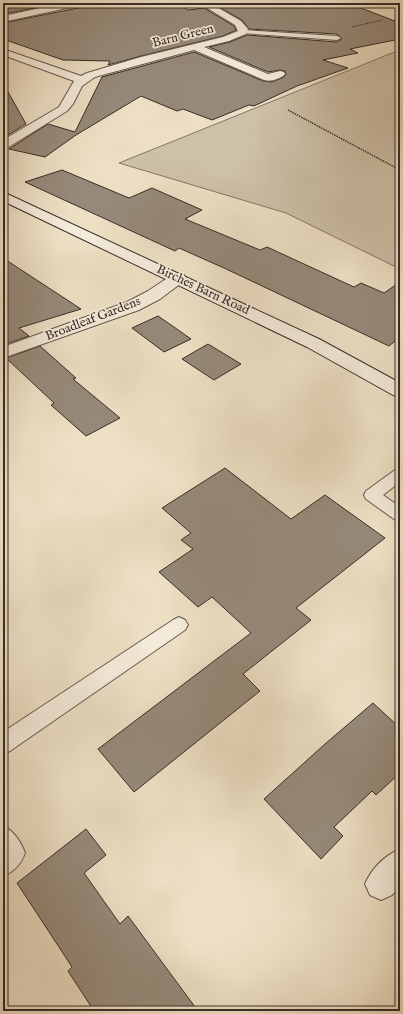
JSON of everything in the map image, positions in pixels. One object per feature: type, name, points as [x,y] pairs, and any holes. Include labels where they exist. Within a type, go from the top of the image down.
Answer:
[{"type":"street","points":[[3,19],[63,4],[76,3]]},
{"type":"street","name":"Barn Green","points":[[81,80],[104,71],[226,39],[243,32],[243,29],[238,23],[203,3]]},
{"type":"street","points":[[390,3],[400,6]]},
{"type":"street","points":[[195,47],[268,78]]},
{"type":"street","points":[[3,52],[81,80]]},
{"type":"street","points":[[256,82],[280,74]]},
{"type":"street","points":[[3,145],[63,109],[67,104],[76,84],[81,80]]},
{"type":"street","name":"Birches Barn Road","points":[[3,196],[313,343],[400,391]]},
{"type":"street","name":"Broadleaf Gardens","points":[[3,353],[133,306],[154,295],[178,278]]},
{"type":"lane","points":[[243,32],[337,38]]},
{"type":"lane","points":[[400,474],[372,495],[400,515]]},
{"type":"lane","points":[[3,744],[179,625]]},
{"type":"lane","points":[[3,837],[14,853],[3,865]]},
{"type":"path","points":[[312,36],[385,20]]},
{"type":"path","points":[[288,110],[400,170]]},
{"type":"shaded area","points":[[397,51],[400,53],[400,269],[286,213],[119,163]]},
{"type":"building","points":[[3,3],[26,3],[35,8],[3,14]]},
{"type":"building","points":[[103,3],[177,3],[188,10],[204,8],[234,26],[236,30],[223,36],[108,65],[110,61],[63,60],[3,39],[3,23]]},
{"type":"building","points":[[235,3],[348,3],[400,23],[400,39],[350,49],[358,53],[323,60],[348,68],[297,86],[254,106],[249,105],[212,120],[183,109],[177,111],[141,96],[76,135],[45,157],[9,149],[48,124],[75,132],[102,77],[194,52],[263,81],[272,82],[284,77],[286,74],[285,71],[280,70],[268,72],[209,47],[230,42],[247,35],[337,42],[342,39],[337,34],[249,29],[242,20],[217,6]]},
{"type":"building","points":[[3,83],[26,124],[3,138]]},
{"type":"building","points":[[62,170],[129,198],[152,188],[202,210],[185,219],[260,250],[267,247],[354,287],[361,283],[384,293],[400,282],[400,337],[389,346],[224,268],[179,248],[175,251],[25,182]]},
{"type":"building","points":[[3,258],[81,309],[19,328],[29,336],[3,345]]},
{"type":"building","points":[[158,316],[191,339],[164,352],[132,328]]},
{"type":"building","points":[[208,344],[241,364],[214,380],[182,359]]},
{"type":"building","points":[[40,346],[76,378],[73,379],[120,418],[86,436],[51,405],[54,403],[6,358]]},
{"type":"building","points":[[225,468],[291,519],[325,495],[385,538],[296,608],[311,620],[243,674],[260,691],[134,792],[98,749],[251,633],[212,597],[198,607],[159,572],[193,549],[181,540],[191,533],[162,508]]},
{"type":"building","points":[[373,703],[400,728],[400,773],[376,795],[372,791],[334,827],[343,836],[321,859],[264,799]]},
{"type":"building","points":[[86,829],[106,855],[84,873],[120,924],[128,916],[198,1011],[94,1011],[68,971],[72,967],[17,883]]}]
